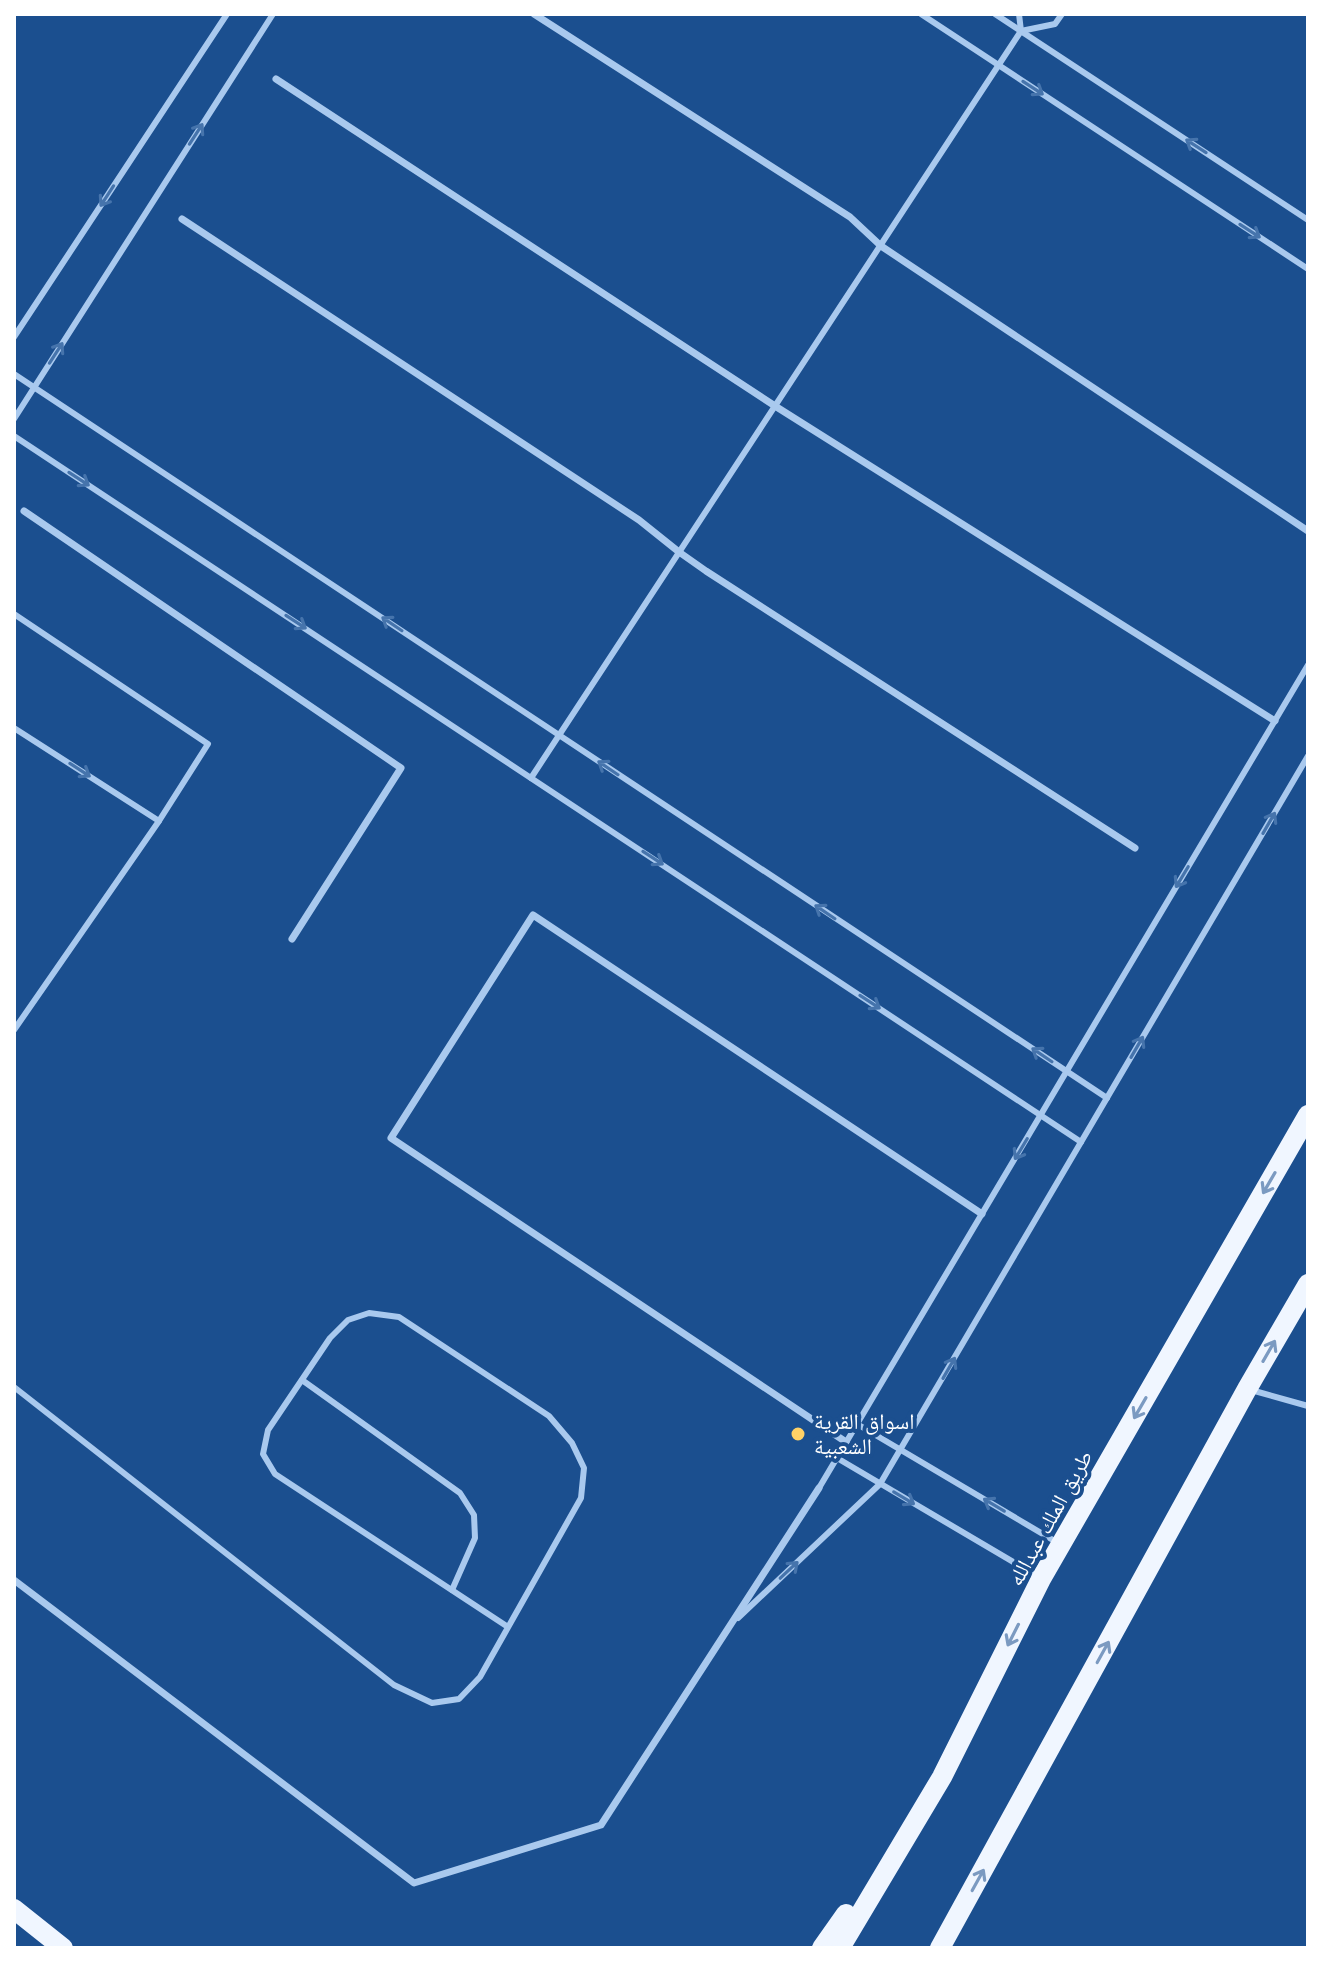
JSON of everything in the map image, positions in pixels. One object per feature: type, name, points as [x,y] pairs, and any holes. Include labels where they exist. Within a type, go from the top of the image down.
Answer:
[{"type":"main road","name":"طريق الملك عبدالله","points":[[840,1948],[942,1777],[1041,1579],[1308,1115]]},
{"type":"main road","points":[[942,1948],[1247,1389],[1308,1284]]},
{"type":"main road","points":[[822,1948],[942,1777]]},
{"type":"main road","points":[[14,1909],[63,1948]]},
{"type":"street","points":[[534,14],[850,217],[881,246],[1308,531]]},
{"type":"street","points":[[276,79],[775,406],[1275,721]]},
{"type":"street","points":[[182,219],[639,520],[679,552],[1135,848]]},
{"type":"street","points":[[24,511],[401,768],[292,939]]},
{"type":"street","points":[[846,1442],[391,1138],[533,915],[982,1214]]},
{"type":"street","points":[[14,1580],[414,1883],[601,1825],[819,1488]]},
{"type":"lane","points":[[14,337],[227,14]]},
{"type":"lane","points":[[14,419],[273,14]]},
{"type":"lane","points":[[921,14],[1308,269]]},
{"type":"lane","points":[[995,14],[1308,220]]},
{"type":"lane","points":[[531,778],[1021,31],[1019,14]]},
{"type":"lane","points":[[1021,31],[1055,24],[1062,14]]},
{"type":"lane","points":[[14,374],[1107,1098]]},
{"type":"lane","points":[[14,436],[1081,1142]]},
{"type":"lane","points":[[14,614],[208,744],[159,821],[14,1030]]},
{"type":"lane","points":[[819,1488],[1308,665]]},
{"type":"lane","points":[[14,728],[159,821]]},
{"type":"lane","points":[[732,1623],[880,1484],[1308,756]]},
{"type":"lane","points":[[14,1387],[394,1685],[432,1703],[459,1699],[480,1677],[581,1498],[584,1468],[572,1443],[549,1416],[399,1317],[369,1313],[348,1320],[330,1338],[268,1430],[263,1454],[275,1474],[508,1627]]},
{"type":"lane","points":[[302,1380],[460,1493],[474,1515],[475,1538],[452,1590]]},
{"type":"lane","points":[[1247,1389],[1308,1406]]},
{"type":"lane","points":[[857,1424],[1061,1545]]},
{"type":"lane","points":[[837,1458],[1041,1579]]},
{"type":"place","name":"اسواق القرية الشعبية","points":[[798,1434]]}]
